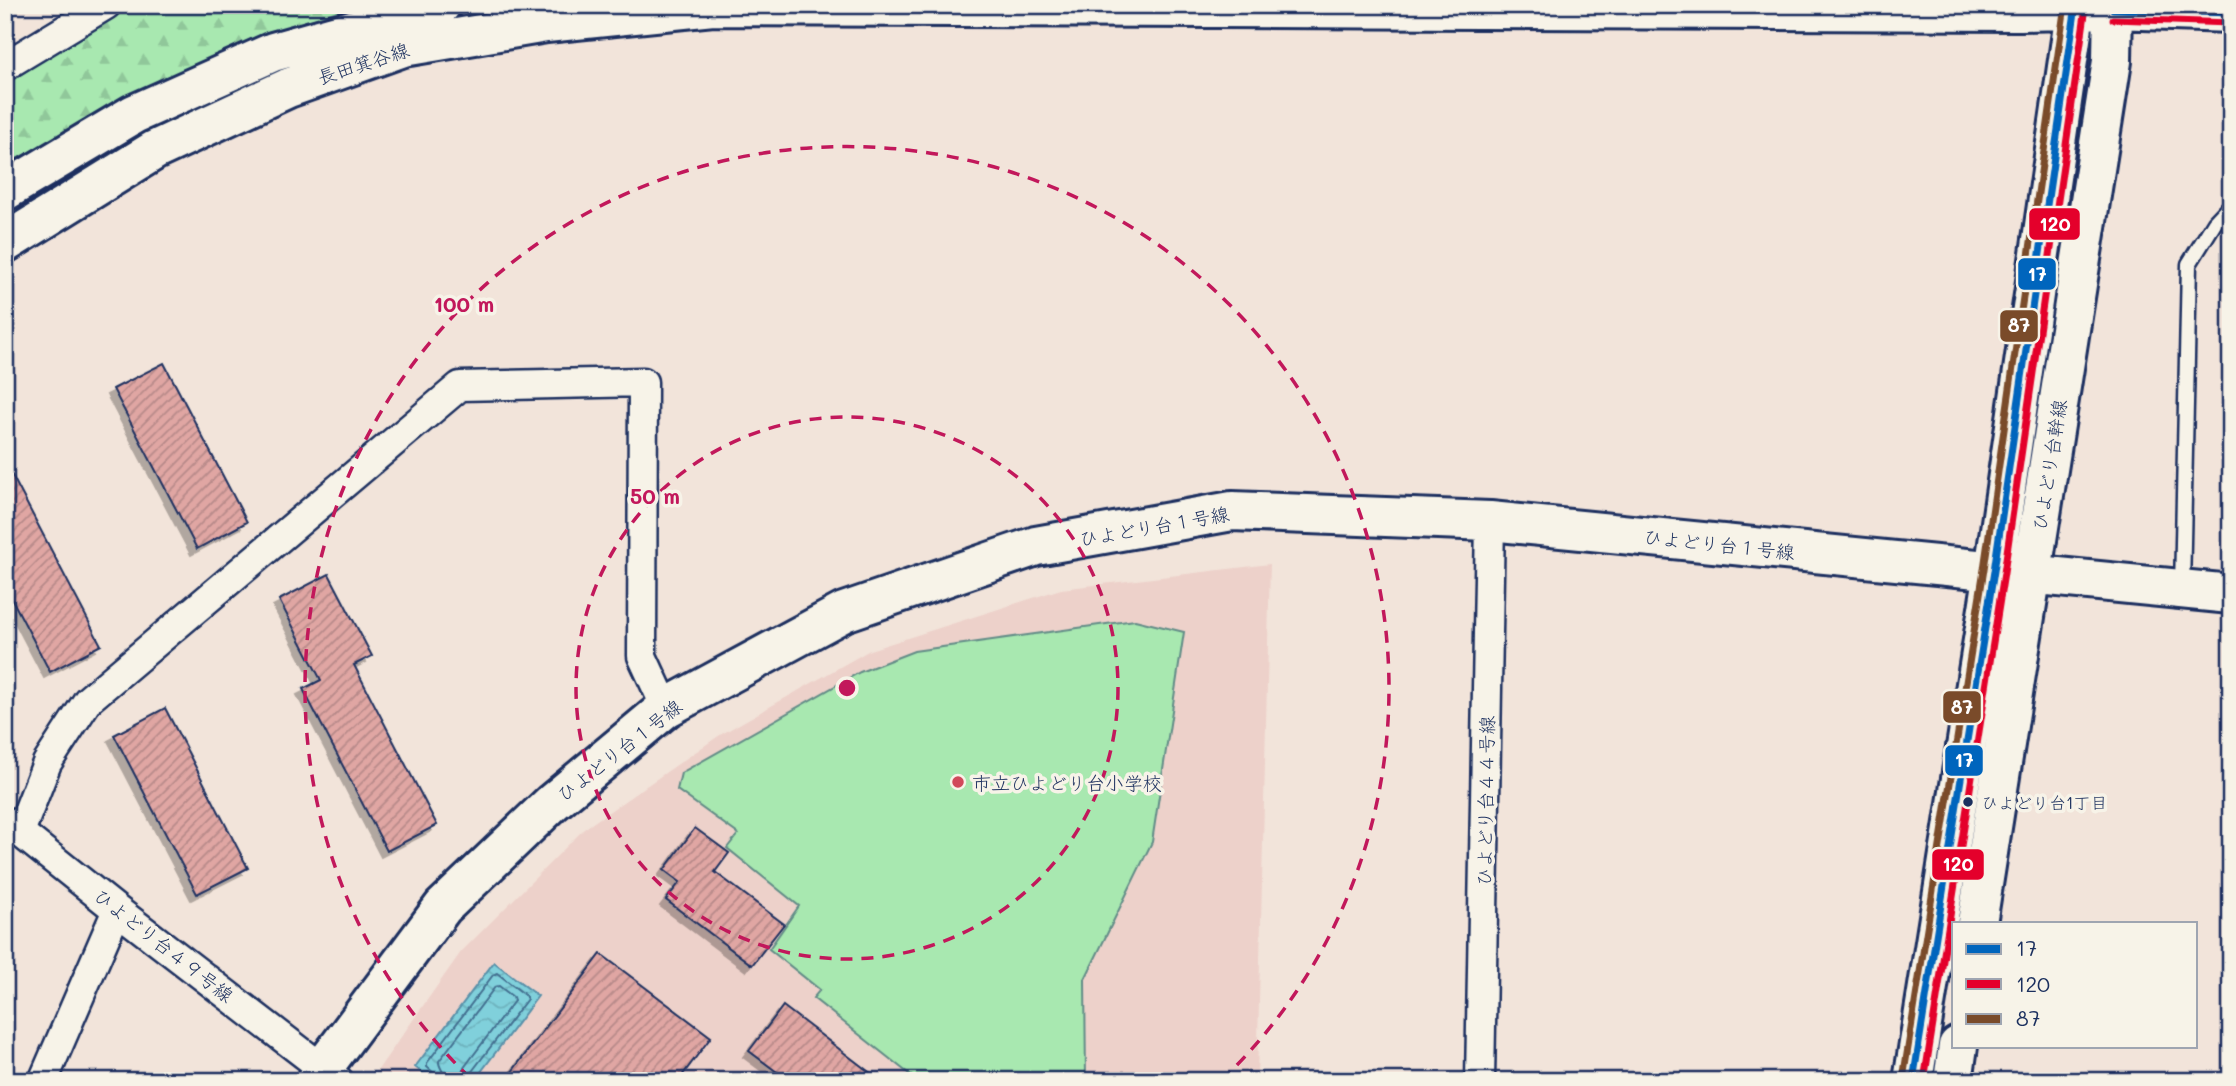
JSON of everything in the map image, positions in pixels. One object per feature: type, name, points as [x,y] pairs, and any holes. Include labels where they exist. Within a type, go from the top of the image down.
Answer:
[{"type":"street","points":[[5,66],[106,5]]},
{"type":"street","name":"長田箕谷線","points":[[5,191],[134,114],[274,52],[441,5]]},
{"type":"street","name":"長田箕谷線","points":[[5,243],[155,150],[288,88],[403,47],[546,23],[713,6],[2020,11],[2095,7],[2231,13]]},
{"type":"street","name":"ひよどり台幹線","points":[[1913,1081],[2012,573],[2040,523],[2110,74],[2095,7]]},
{"type":"street","points":[[13,826],[47,763],[88,699],[460,386],[643,382],[642,656],[666,708]]},
{"type":"street","name":"ひよどり台１号線","points":[[326,1077],[443,907],[552,803],[666,708],[844,612],[1036,547],[1232,511],[1490,521],[2231,594]]},
{"type":"street","name":"ひよどり台４４号線","points":[[1480,1081],[1490,521]]},
{"type":"street","name":"ひよどり台幹線","points":[[1977,922],[2012,573]]},
{"type":"street","name":"ひよどり台４９号線","points":[[13,826],[326,1077]]},
{"type":"street","points":[[43,1081],[117,910]]},
{"type":"street","points":[[1953,1081],[1958,1048]]},
{"type":"lane","points":[[2182,589],[2189,264],[2215,222],[2231,205]]},
{"type":"shaded area","name":"市立ひよどり台小学校","points":[[1270,564],[1257,1081],[370,1081],[461,952],[584,829],[720,735],[870,650],[1061,589]]},
{"type":"green space","points":[[125,5],[355,5],[259,38],[16,159],[5,168],[5,85]]},
{"type":"green space","points":[[1135,620],[1184,632],[1152,842],[1085,979],[1086,1081],[918,1081],[813,998],[820,990],[769,949],[799,906],[727,848],[738,834],[677,790],[681,773],[860,672],[914,651]]},
{"type":"water","points":[[494,962],[538,996],[474,1081],[433,1081],[415,1067]]},
{"type":"building","points":[[164,363],[247,522],[197,549],[113,389]]},
{"type":"building","points":[[5,462],[101,645],[50,672],[5,586]]},
{"type":"building","points":[[329,574],[372,656],[354,665],[437,825],[387,851],[303,689],[321,680],[279,600]]},
{"type":"building","points":[[165,708],[248,868],[197,894],[114,735]]},
{"type":"building","points":[[695,828],[729,853],[715,872],[784,924],[752,965],[666,900],[680,882],[664,870]]},
{"type":"building","points":[[601,954],[711,1037],[678,1081],[505,1081]]},
{"type":"building","points":[[783,1006],[881,1081],[789,1081],[749,1051]]},
{"type":"transit line","name":"87","points":[[1903,1079],[1984,569],[2065,5]]},
{"type":"transit line","name":"17","points":[[1913,1081],[1994,571],[2076,5]]},
{"type":"transit line","name":"120","points":[[1924,1081],[2004,573],[2086,7]]},
{"type":"transit line","name":"17","points":[[2113,9],[2231,13]]},
{"type":"transit line","name":"120","points":[[2113,19],[2231,23]]},
{"type":"place","name":"市立ひよどり台小学校","points":[[958,782]]},
{"type":"place","name":"ひよどり台1丁目","points":[[1968,802]]}]
